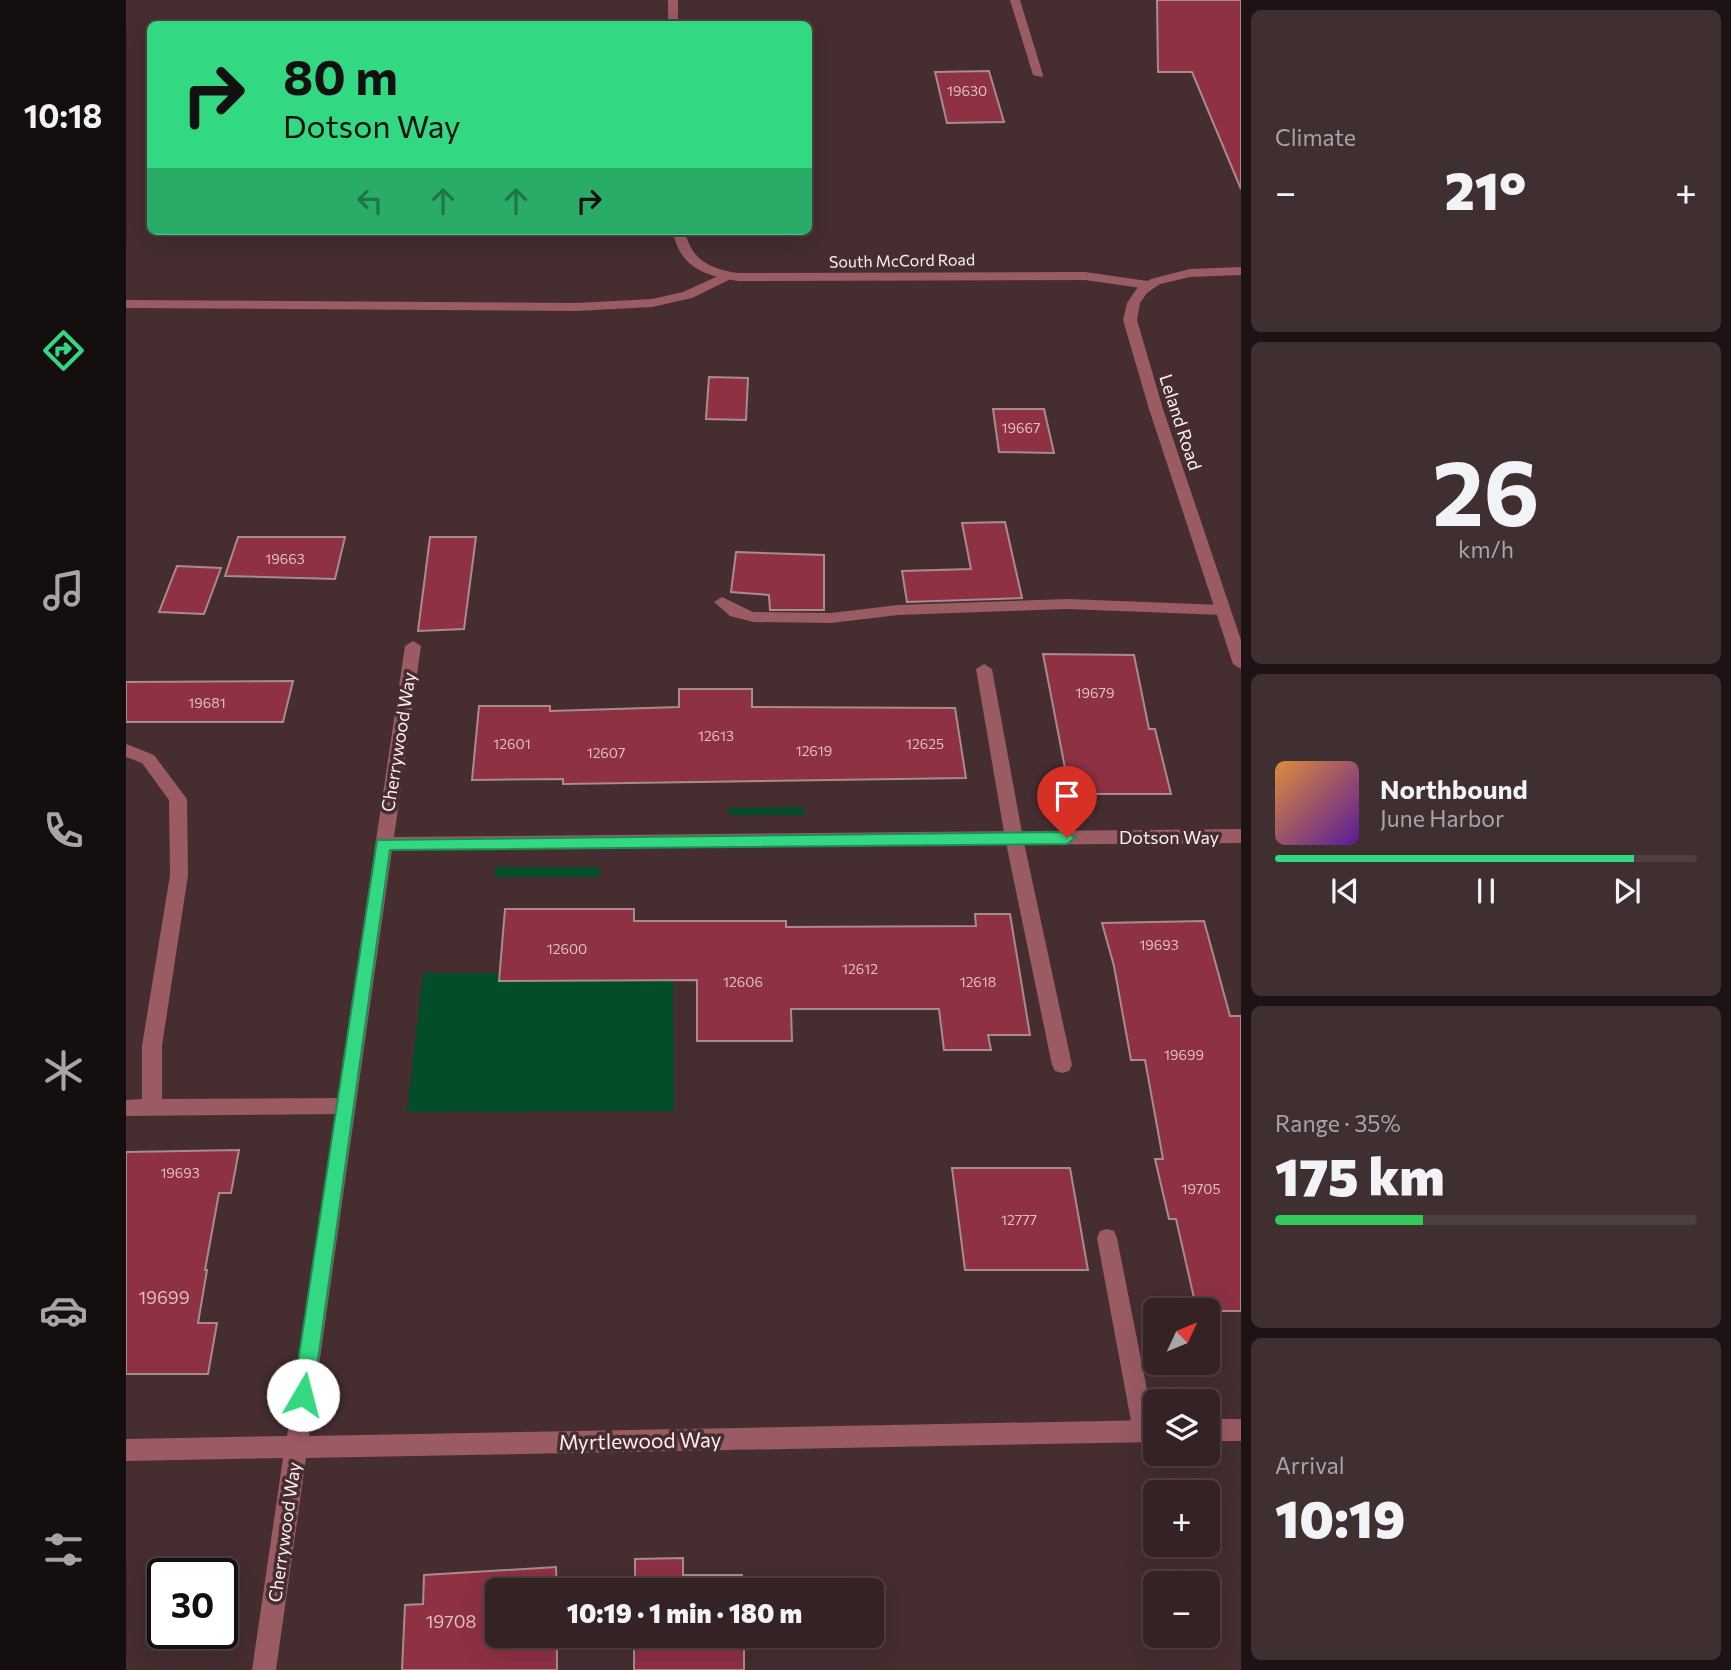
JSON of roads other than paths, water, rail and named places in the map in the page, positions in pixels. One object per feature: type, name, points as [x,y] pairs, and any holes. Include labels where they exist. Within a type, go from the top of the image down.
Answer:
[{"type":"street","points":[[1015,0],[1038,75]]},
{"type":"street","name":"South McCord Road","points":[[680,235],[682,246],[692,260],[708,272],[727,276],[1085,275],[1148,285]]},
{"type":"street","points":[[1148,285],[1158,280],[1191,273],[1241,271]]},
{"type":"street","points":[[126,304],[576,307],[652,303],[687,295],[727,276]]},
{"type":"street","name":"Leland Road","points":[[1148,285],[1133,303],[1130,320],[1133,334],[1241,664]]},
{"type":"street","points":[[722,602],[736,612],[753,617],[805,618],[831,618],[898,610],[1067,604],[1223,610]]},
{"type":"street","name":"Cherrywood Way","points":[[264,1670],[413,646]]},
{"type":"street","points":[[984,668],[1014,838],[1062,1065]]},
{"type":"street","points":[[126,750],[148,759],[178,799],[179,875],[152,1046],[152,1108]]},
{"type":"street","name":"Dotson Way","points":[[383,844],[1241,836]]},
{"type":"street","points":[[126,1108],[344,1106]]},
{"type":"street","points":[[1107,1238],[1143,1400]]},
{"type":"street","points":[[1220,1430],[1241,1430]]},
{"type":"street","name":"Myrtlewood Way","points":[[126,1450],[1143,1431]]}]
